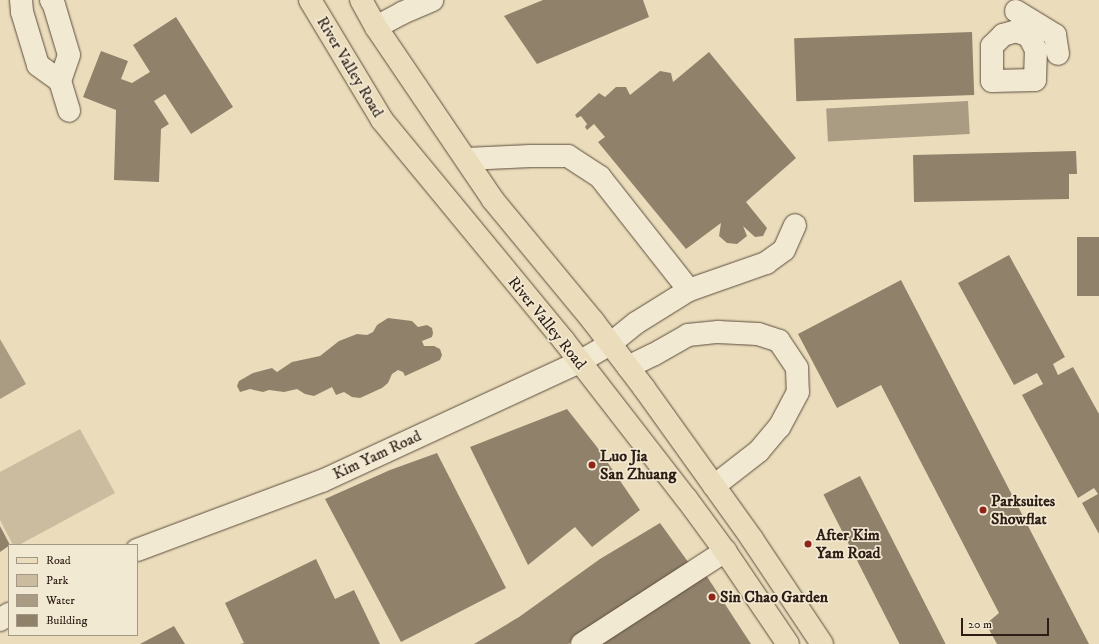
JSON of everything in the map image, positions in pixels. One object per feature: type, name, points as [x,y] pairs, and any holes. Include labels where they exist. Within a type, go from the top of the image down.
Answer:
[{"type":"main road","name":"River Valley Road","points":[[310,0],[382,120],[579,362],[725,551],[788,644]]},
{"type":"main road","points":[[361,0],[376,27],[493,200],[628,366],[714,486],[822,644]]},
{"type":"street","points":[[21,0],[22,12],[38,65],[60,81]]},
{"type":"street","points":[[51,0],[54,5],[69,55],[60,81],[69,111]]},
{"type":"street","points":[[376,27],[402,13],[432,0]]},
{"type":"street","points":[[1016,14],[1055,35],[1058,54]]},
{"type":"street","points":[[466,159],[568,156],[600,176],[689,290]]},
{"type":"street","name":"Kim Yam Road","points":[[138,550],[322,481],[579,362],[610,344],[636,323],[689,290],[766,263],[784,250],[795,225]]},
{"type":"street","points":[[628,366],[653,355],[688,335],[718,332],[758,334],[779,341],[797,368],[798,392],[779,427],[759,451],[714,486]]},
{"type":"street","points":[[582,644],[725,551]]},
{"type":"green space","points":[[80,429],[115,493],[21,544],[12,544],[0,520],[0,472]]},
{"type":"water","points":[[968,101],[970,134],[828,141],[826,108]]},
{"type":"water","points":[[0,339],[26,384],[0,399]]},
{"type":"building","points":[[543,0],[643,0],[649,17],[537,64],[504,16]]},
{"type":"building","points":[[176,17],[233,107],[191,134],[165,94],[154,101],[169,124],[161,129],[159,182],[114,180],[116,110],[83,97],[101,51],[128,61],[121,79],[132,83],[150,72],[133,45]]},
{"type":"building","points":[[972,32],[974,95],[796,101],[794,38]]},
{"type":"building","points":[[709,52],[796,158],[746,202],[767,228],[763,236],[755,237],[743,226],[747,236],[737,244],[727,243],[719,236],[721,223],[686,249],[598,142],[605,137],[594,124],[587,130],[585,127],[587,124],[581,116],[577,118],[575,115],[599,93],[605,97],[616,87],[626,87],[630,95],[660,71],[671,73],[673,82]]},
{"type":"building","points":[[1076,151],[1077,174],[1069,174],[1069,199],[914,202],[913,155]]},
{"type":"building","points":[[1077,237],[1099,237],[1099,296],[1077,296]]},
{"type":"building","points":[[1009,255],[1065,357],[1053,364],[1058,375],[1073,367],[1099,414],[1099,534],[1082,503],[1098,494],[1094,488],[1078,498],[1022,395],[1043,384],[1037,373],[1014,385],[958,283]]},
{"type":"building","name":"Parksuites Showflat","points":[[901,280],[1089,644],[997,644],[986,624],[999,613],[881,385],[837,408],[798,334]]},
{"type":"building","points":[[388,318],[412,321],[418,327],[427,325],[432,328],[432,337],[422,341],[424,346],[434,346],[440,349],[442,355],[440,360],[405,376],[403,372],[398,370],[392,374],[388,383],[382,388],[360,398],[352,397],[344,392],[336,395],[332,387],[314,396],[305,394],[297,389],[284,392],[269,390],[263,392],[250,389],[240,392],[237,386],[239,381],[253,373],[272,368],[277,372],[292,362],[320,356],[339,341],[357,334],[367,335],[373,332],[377,325]]},
{"type":"building","points":[[567,409],[597,447],[640,510],[592,547],[575,527],[528,565],[470,447]]},
{"type":"building","points":[[437,453],[506,588],[401,642],[325,499],[390,470]]},
{"type":"building","points":[[860,476],[946,644],[900,644],[823,495]]},
{"type":"building","points":[[660,523],[691,566],[568,644],[474,644],[519,617],[600,559]]},
{"type":"building","points":[[0,526],[9,544],[0,552]]},
{"type":"building","points":[[316,559],[335,599],[354,590],[380,644],[240,644],[244,643],[225,603]]},
{"type":"building","points":[[704,572],[751,644],[593,644]]},
{"type":"building","points":[[174,626],[185,644],[140,644]]},
{"type":"place","name":"Luo Jia San Zhuang","points":[[592,465]]},
{"type":"place","name":"Parksuites Showflat","points":[[983,510]]},
{"type":"place","name":"After Kim Yam Road","points":[[808,544]]},
{"type":"place","name":"Sin Chao Garden","points":[[712,597]]}]
